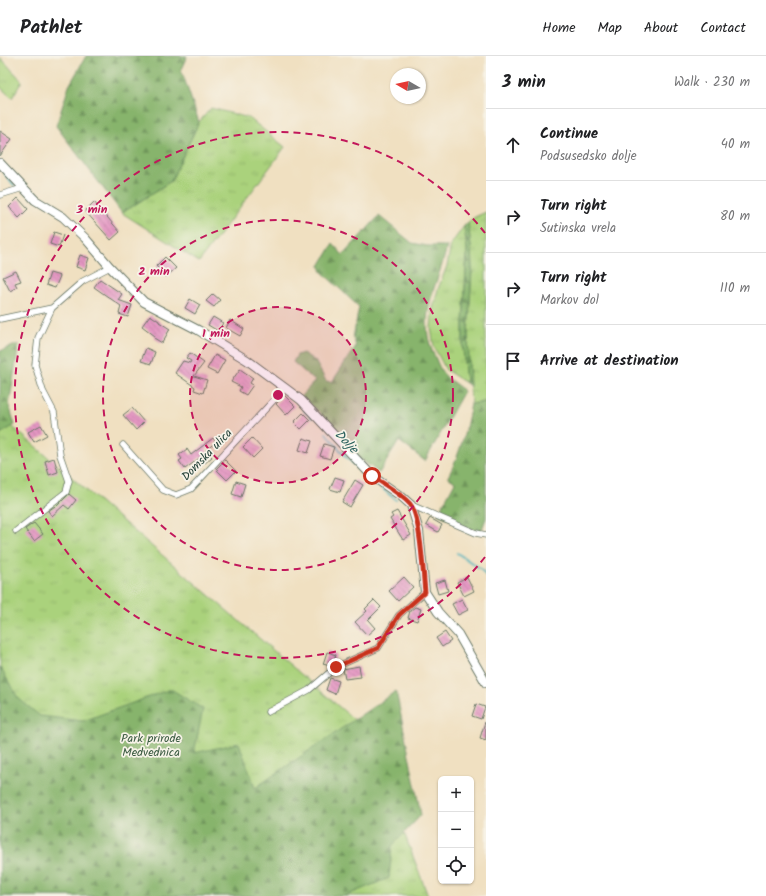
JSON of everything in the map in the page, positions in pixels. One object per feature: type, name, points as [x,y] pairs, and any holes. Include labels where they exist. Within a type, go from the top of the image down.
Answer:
[{"type":"street","points":[[0,163],[35,200],[63,218],[85,238],[110,267],[144,302],[198,330],[247,360],[301,400],[372,476],[402,496],[411,505],[476,533],[486,535]]},
{"type":"street","points":[[0,195],[22,188]]},
{"type":"street","points":[[16,531],[66,492],[70,481],[60,455],[54,412],[43,391],[35,365],[38,338],[52,308],[83,281],[110,267]]},
{"type":"street","points":[[0,319],[52,308]]},
{"type":"street","name":"Domska ulica","points":[[123,445],[163,490],[176,495],[191,490],[285,388]]},
{"type":"street","points":[[411,505],[419,531],[425,592],[438,612],[458,634],[486,683]]},
{"type":"street","points":[[268,712],[309,690],[336,667],[378,648],[399,615],[425,592]]},
{"type":"green space","points":[[86,56],[187,56],[181,69],[199,122],[171,181],[122,213],[56,126],[69,86]]},
{"type":"green space","points":[[0,57],[22,81],[12,98],[0,87]]},
{"type":"green space","points":[[211,108],[249,118],[285,147],[199,262],[122,213],[171,181],[199,122]]},
{"type":"green space","points":[[486,212],[486,402],[471,404],[468,334],[472,269],[468,222]]},
{"type":"green space","points":[[379,216],[412,243],[427,246],[447,246],[430,302],[427,316],[427,330],[430,344],[441,370],[464,391],[425,461],[399,441],[379,473],[357,456],[319,412],[301,396],[315,381],[293,362],[297,355],[303,353],[315,361],[326,381],[332,382],[356,346],[353,338],[359,307],[322,272],[320,266],[333,244],[343,255]]},
{"type":"green space","points":[[468,222],[472,269],[468,334],[470,386],[466,383],[463,348],[467,249],[464,226]]},
{"type":"green space","points":[[464,226],[467,249],[463,324],[463,348],[466,383],[446,370],[434,347],[431,328],[432,312],[438,289],[447,266],[451,244]]},
{"type":"green space","points":[[19,344],[9,405],[15,425],[0,434],[0,351]]},
{"type":"green space","points":[[486,402],[486,518],[481,532],[438,514],[455,482],[448,477],[462,442],[471,404]]},
{"type":"green space","name":"Park prirode Medvednica","points":[[0,416],[365,729],[428,896],[0,896]]},
{"type":"green space","points":[[0,667],[18,698],[40,716],[83,721],[171,689],[203,709],[194,753],[239,743],[255,788],[396,691],[421,815],[392,846],[389,878],[345,896],[0,896]]},
{"type":"building","points":[[0,131],[12,139],[0,156]]},
{"type":"building","points":[[18,198],[28,209],[19,218],[9,207]]},
{"type":"building","points":[[94,202],[120,232],[111,240],[85,211]]},
{"type":"building","points":[[54,232],[63,235],[59,247],[50,244]]},
{"type":"building","points":[[80,255],[89,258],[85,270],[76,267]]},
{"type":"building","points":[[165,257],[176,268],[166,277],[156,266]]},
{"type":"building","points":[[16,271],[21,281],[15,283],[17,287],[10,291],[3,277]]},
{"type":"building","points":[[50,273],[60,276],[55,288],[46,285]]},
{"type":"building","points":[[100,279],[122,294],[118,300],[132,305],[128,317],[119,314],[121,306],[94,287]]},
{"type":"building","points":[[213,294],[220,300],[214,307],[206,301]]},
{"type":"building","points":[[190,299],[200,305],[195,314],[185,308]]},
{"type":"building","points":[[150,315],[170,329],[162,343],[154,338],[155,336],[142,326]]},
{"type":"building","points":[[213,317],[223,323],[218,331],[208,325]]},
{"type":"building","points":[[230,320],[244,329],[240,336],[226,328]]},
{"type":"building","points":[[146,348],[155,352],[151,364],[141,361]]},
{"type":"building","points":[[190,353],[204,363],[194,376],[207,380],[203,393],[194,390],[195,387],[175,373],[183,361],[190,363],[191,361],[186,358]]},
{"type":"building","points":[[215,355],[225,360],[217,374],[207,369]]},
{"type":"building","points":[[240,369],[253,378],[250,383],[253,385],[246,395],[239,391],[241,387],[231,382]]},
{"type":"building","points":[[284,395],[295,406],[286,415],[276,404]]},
{"type":"building","points":[[132,408],[144,422],[136,430],[123,415]]},
{"type":"building","points":[[303,413],[310,420],[301,429],[294,422]]},
{"type":"building","points":[[41,425],[47,435],[34,442],[28,432]]},
{"type":"building","points":[[213,438],[216,442],[206,450],[212,457],[205,463],[201,457],[185,469],[179,461],[182,459],[179,455],[187,449],[191,455]]},
{"type":"building","points":[[252,438],[262,449],[253,458],[243,447]]},
{"type":"building","points":[[303,438],[312,441],[308,453],[299,450]]},
{"type":"building","points":[[324,444],[334,447],[330,459],[320,456]]},
{"type":"building","points":[[54,458],[58,472],[49,475],[45,461]]},
{"type":"building","points":[[225,460],[236,471],[227,480],[216,469]]},
{"type":"building","points":[[335,477],[344,480],[340,492],[330,489]]},
{"type":"building","points":[[355,480],[363,485],[350,507],[342,502]]},
{"type":"building","points":[[236,481],[245,484],[241,497],[232,494]]},
{"type":"building","points":[[69,494],[76,500],[69,509],[64,505],[52,516],[48,511],[55,506],[56,507]]},
{"type":"building","points":[[397,511],[411,535],[403,540],[390,519],[393,517],[391,514]]},
{"type":"building","points":[[430,518],[442,525],[438,532],[426,525]]},
{"type":"building","points":[[34,523],[43,534],[34,541],[25,529]]},
{"type":"building","points":[[404,577],[413,587],[398,601],[389,591]]},
{"type":"building","points":[[467,577],[474,591],[464,596],[457,582]]},
{"type":"building","points":[[445,580],[448,591],[438,594],[435,583]]},
{"type":"building","points":[[462,599],[468,610],[458,615],[452,604]]},
{"type":"building","points":[[374,600],[381,607],[368,620],[375,628],[367,635],[355,622],[367,611],[365,609]]},
{"type":"building","points":[[415,607],[421,609],[417,621],[408,618],[410,611]]},
{"type":"building","points":[[445,632],[451,641],[442,647],[436,638]]},
{"type":"building","points":[[327,652],[336,655],[333,664],[330,666],[323,664]]},
{"type":"building","points":[[359,666],[361,677],[345,679],[343,669]]},
{"type":"building","points":[[330,678],[339,681],[335,694],[326,690]]},
{"type":"building","points":[[476,704],[485,707],[481,719],[472,716]]},
{"type":"building","points":[[486,722],[486,740],[480,738]]},
{"type":"waterway","name":"Dolje","points":[[5,174],[14,185]]},
{"type":"waterway","name":"Dolje","points":[[235,357],[248,366]]},
{"type":"waterway","name":"Dolje","points":[[304,410],[312,418]]},
{"type":"waterway","name":"Dolje","points":[[326,433],[346,457],[361,470]]},
{"type":"waterway","name":"Dolje","points":[[377,484],[396,500]]},
{"type":"waterway","name":"Dolje","points":[[457,553],[481,569],[486,576]]},
{"type":"route","points":[[336,667],[378,648],[399,615],[425,592],[419,531],[411,505],[402,496],[372,476]]}]
